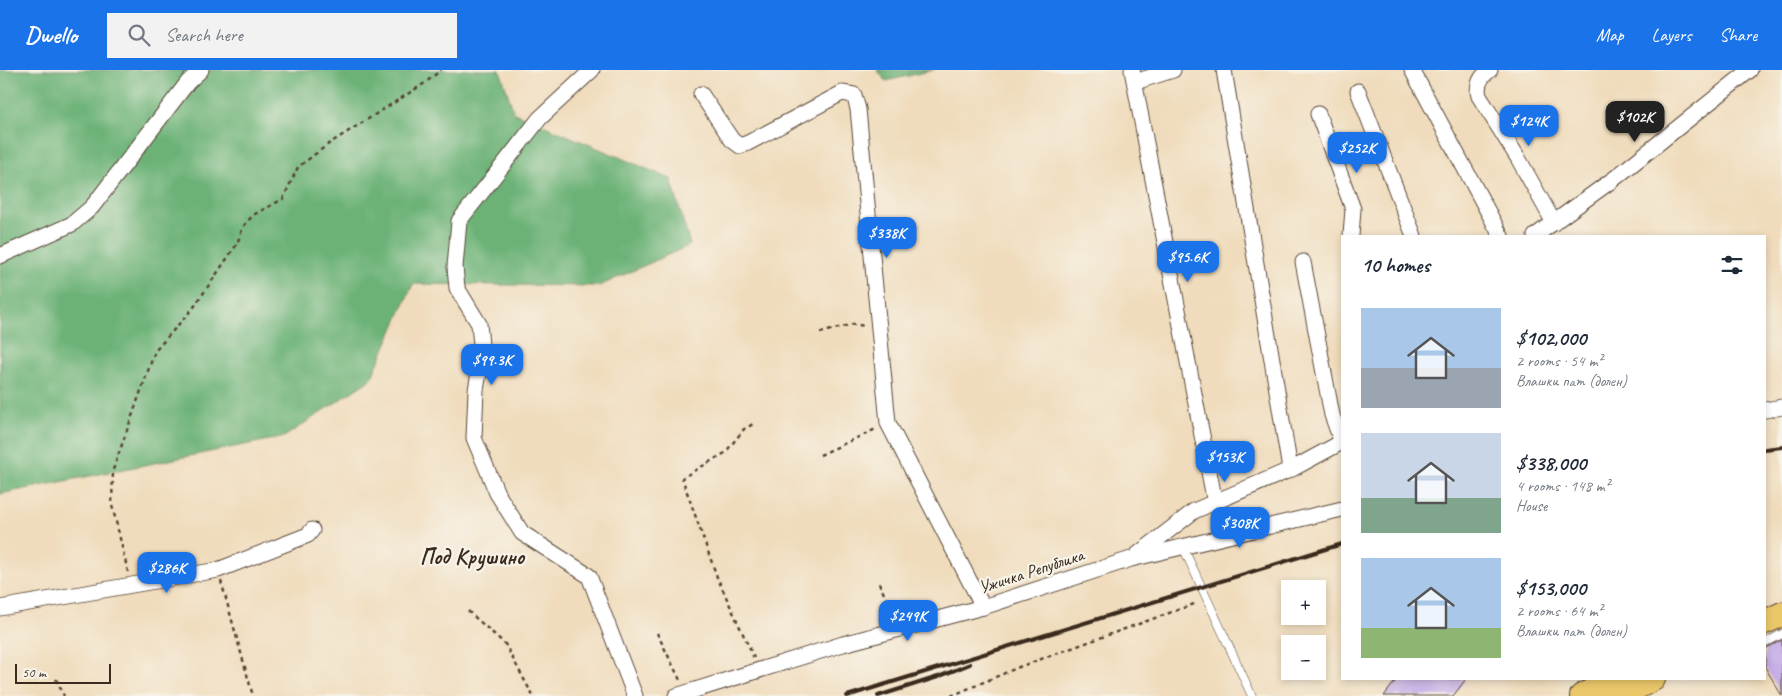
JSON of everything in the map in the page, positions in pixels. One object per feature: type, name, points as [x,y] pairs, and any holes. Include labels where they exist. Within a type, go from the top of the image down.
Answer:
[{"type":"main road","points":[[1766,605],[1782,597]]},
{"type":"main road","points":[[1766,622],[1782,614]]},
{"type":"main road","points":[[1582,696],[1612,680]]},
{"type":"main road","points":[[1620,696],[1651,680]]},
{"type":"street","points":[[0,256],[72,224],[92,207],[188,82],[201,70]]},
{"type":"street","points":[[592,70],[540,118],[459,221],[455,268],[457,288],[479,324],[482,355],[476,390],[474,438],[497,493],[522,533],[589,576],[635,696]]},
{"type":"street","points":[[1172,70],[1133,76],[1215,503]]},
{"type":"street","points":[[1224,70],[1290,469]]},
{"type":"street","points":[[1412,70],[1500,235]]},
{"type":"street","points":[[1490,70],[1479,82],[1477,90],[1479,96],[1518,158],[1554,223]]},
{"type":"street","points":[[1538,235],[1615,178],[1750,70]]},
{"type":"street","points":[[1358,91],[1414,235]]},
{"type":"street","points":[[701,94],[732,140],[740,146],[842,93],[854,95],[858,109],[888,424],[982,607]]},
{"type":"street","points":[[1318,114],[1353,209],[1350,235]]},
{"type":"street","points":[[1304,262],[1332,415],[1341,439]]},
{"type":"street","points":[[1766,410],[1782,407]]},
{"type":"street","points":[[1131,559],[1194,511],[1290,469],[1341,443]]},
{"type":"street","name":"Ужичка Република","points":[[681,694],[900,628],[982,607],[1131,559],[1341,509]]},
{"type":"street","points":[[0,608],[218,570],[308,535],[312,530]]},
{"type":"lane","points":[[1183,547],[1252,696]]},
{"type":"lane","points":[[1766,642],[1782,634]]},
{"type":"path","points":[[130,586],[112,505],[113,470],[156,350],[194,307],[237,244],[243,227],[254,215],[283,199],[298,167],[330,143],[425,83],[441,70]]},
{"type":"path","points":[[820,333],[853,324],[879,328]]},
{"type":"path","points":[[754,423],[744,429],[725,453],[682,478],[717,577],[759,670]]},
{"type":"path","points":[[820,455],[888,424]]},
{"type":"path","points":[[218,570],[253,696]]},
{"type":"path","points":[[879,583],[900,628]]},
{"type":"path","points":[[951,696],[1028,664],[1208,599]]},
{"type":"path","points":[[468,611],[505,644],[533,696]]},
{"type":"path","points":[[657,634],[681,694]]},
{"type":"path","points":[[56,679],[64,696]]},
{"type":"green space","points":[[0,70],[500,70],[514,113],[671,179],[690,245],[599,286],[413,284],[371,379],[284,437],[0,494]]},
{"type":"green space","points":[[877,70],[934,70],[886,81]]},
{"type":"building","points":[[1782,640],[1782,696],[1766,669],[1766,648]]},
{"type":"building","points":[[1396,680],[1465,680],[1453,696],[1384,696]]},
{"type":"railway","points":[[1766,449],[1782,447]]},
{"type":"railway","points":[[847,696],[1341,544]]},
{"type":"railway","points":[[878,696],[938,677],[970,664]]},
{"type":"district","name":"Под Крушино","points":[[472,556]]}]
